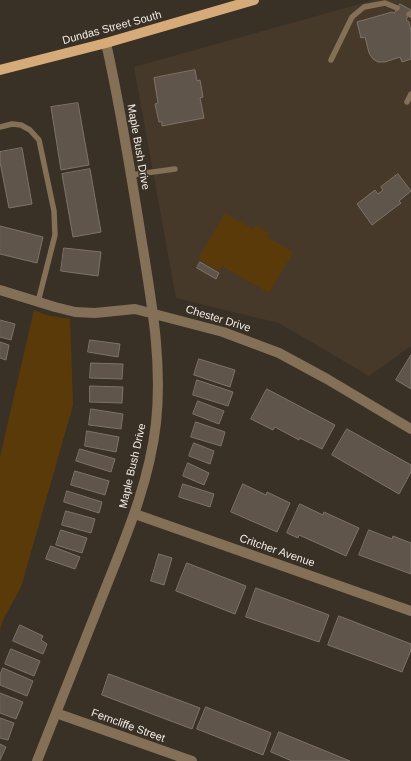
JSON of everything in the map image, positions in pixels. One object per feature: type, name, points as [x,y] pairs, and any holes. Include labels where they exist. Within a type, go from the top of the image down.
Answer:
[{"type":"main road","name":"Dundas Street South","points":[[0,70],[106,43],[254,0]]},
{"type":"street","name":"Maple Bush Drive","points":[[37,761],[135,514],[150,458],[156,424],[158,371],[153,314],[131,175],[113,73],[106,43]]},
{"type":"street","name":"Chester Drive","points":[[0,290],[75,312],[95,313],[135,309],[223,332],[279,353],[327,379],[411,429]]},
{"type":"street","name":"Critcher Avenue","points":[[135,514],[411,611]]},
{"type":"street","name":"Ferncliffe Street","points":[[56,713],[192,761]]},
{"type":"lane","points":[[331,60],[352,17],[364,7],[385,3],[397,8]]},
{"type":"lane","points":[[407,102],[411,94]]},
{"type":"lane","points":[[0,127],[12,124],[21,125],[30,130],[39,140],[54,211],[55,235],[38,302]]},
{"type":"lane","points":[[131,175],[175,169]]},
{"type":"shaded area","points":[[374,0],[411,0],[411,346],[369,376],[279,323],[176,298],[134,67]]},
{"type":"shaded area","points":[[225,213],[253,229],[256,225],[269,233],[267,237],[293,252],[269,293],[222,266],[219,271],[198,259]]},
{"type":"shaded area","points":[[34,310],[46,315],[70,319],[73,405],[21,587],[4,618],[0,629],[0,457]]},
{"type":"building","points":[[400,4],[411,10],[406,20],[409,22],[411,31],[411,59],[402,62],[400,57],[385,62],[378,62],[373,59],[369,53],[365,37],[361,38],[357,22],[392,12],[394,13]]},
{"type":"building","points":[[195,70],[197,81],[200,80],[203,97],[200,98],[204,118],[162,126],[162,122],[159,122],[155,104],[158,103],[154,78]]},
{"type":"building","points":[[78,103],[89,165],[61,170],[51,107]]},
{"type":"building","points":[[22,148],[32,204],[9,208],[0,162],[0,152]]},
{"type":"building","points":[[90,169],[101,232],[73,237],[62,174]]},
{"type":"building","points":[[398,174],[411,191],[399,201],[401,203],[372,225],[357,204],[375,190],[378,194],[383,190],[381,187]]},
{"type":"building","points":[[0,226],[43,237],[37,263],[0,254]]},
{"type":"building","points":[[64,248],[101,252],[98,276],[61,271]]},
{"type":"building","points":[[200,262],[219,273],[216,279],[197,268]]},
{"type":"building","points":[[0,320],[15,324],[11,340],[0,337]]},
{"type":"building","points":[[90,340],[120,344],[118,357],[88,352]]},
{"type":"building","points":[[0,342],[9,345],[6,360],[0,358]]},
{"type":"building","points":[[411,355],[411,389],[396,380]]},
{"type":"building","points":[[199,359],[235,370],[230,387],[194,375]]},
{"type":"building","points":[[91,363],[123,364],[122,379],[90,378]]},
{"type":"building","points":[[197,380],[233,392],[228,406],[193,395]]},
{"type":"building","points":[[90,386],[123,387],[122,403],[90,402]]},
{"type":"building","points":[[267,389],[335,425],[322,449],[300,438],[299,440],[275,427],[273,430],[251,419]]},
{"type":"building","points":[[198,401],[224,411],[219,424],[193,414]]},
{"type":"building","points":[[91,409],[123,414],[121,429],[89,425]]},
{"type":"building","points":[[196,422],[225,432],[221,446],[191,437]]},
{"type":"building","points":[[347,429],[411,465],[411,472],[399,494],[332,455]]},
{"type":"building","points":[[87,431],[119,437],[116,452],[85,446]]},
{"type":"building","points":[[194,443],[214,451],[210,464],[189,456]]},
{"type":"building","points":[[80,449],[115,459],[111,472],[76,461]]},
{"type":"building","points":[[188,463],[209,473],[204,485],[183,476]]},
{"type":"building","points":[[75,471],[109,481],[105,495],[71,485]]},
{"type":"building","points":[[183,484],[214,494],[210,507],[179,497]]},
{"type":"building","points":[[243,484],[266,495],[267,492],[290,503],[277,532],[231,512]]},
{"type":"building","points":[[67,491],[102,502],[99,513],[64,502]]},
{"type":"building","points":[[300,504],[323,515],[324,512],[359,528],[346,556],[299,535],[298,538],[287,533]]},
{"type":"building","points":[[66,511],[95,519],[91,533],[62,525]]},
{"type":"building","points":[[61,530],[87,538],[82,553],[56,545]]},
{"type":"building","points":[[369,530],[392,539],[393,536],[411,543],[411,574],[359,555]]},
{"type":"building","points":[[51,546],[80,557],[75,569],[46,559]]},
{"type":"building","points":[[159,554],[172,558],[164,585],[151,581]]},
{"type":"building","points":[[187,563],[246,586],[235,614],[176,591]]},
{"type":"building","points":[[256,588],[329,615],[319,642],[246,617]]},
{"type":"building","points":[[339,616],[411,644],[411,650],[402,672],[328,645]]},
{"type":"building","points":[[20,625],[43,636],[41,640],[47,644],[43,654],[13,641]]},
{"type":"building","points":[[11,649],[40,661],[34,676],[5,664]]},
{"type":"building","points":[[3,668],[33,681],[27,696],[0,685],[0,675]]},
{"type":"building","points":[[109,674],[200,708],[192,729],[102,695]]},
{"type":"building","points":[[0,693],[23,702],[16,719],[0,713]]},
{"type":"building","points":[[206,707],[271,733],[263,755],[197,729]]},
{"type":"building","points":[[0,718],[14,723],[8,740],[0,738]]},
{"type":"building","points":[[279,732],[350,761],[292,761],[271,752]]},
{"type":"building","points":[[0,744],[6,747],[0,760]]}]
